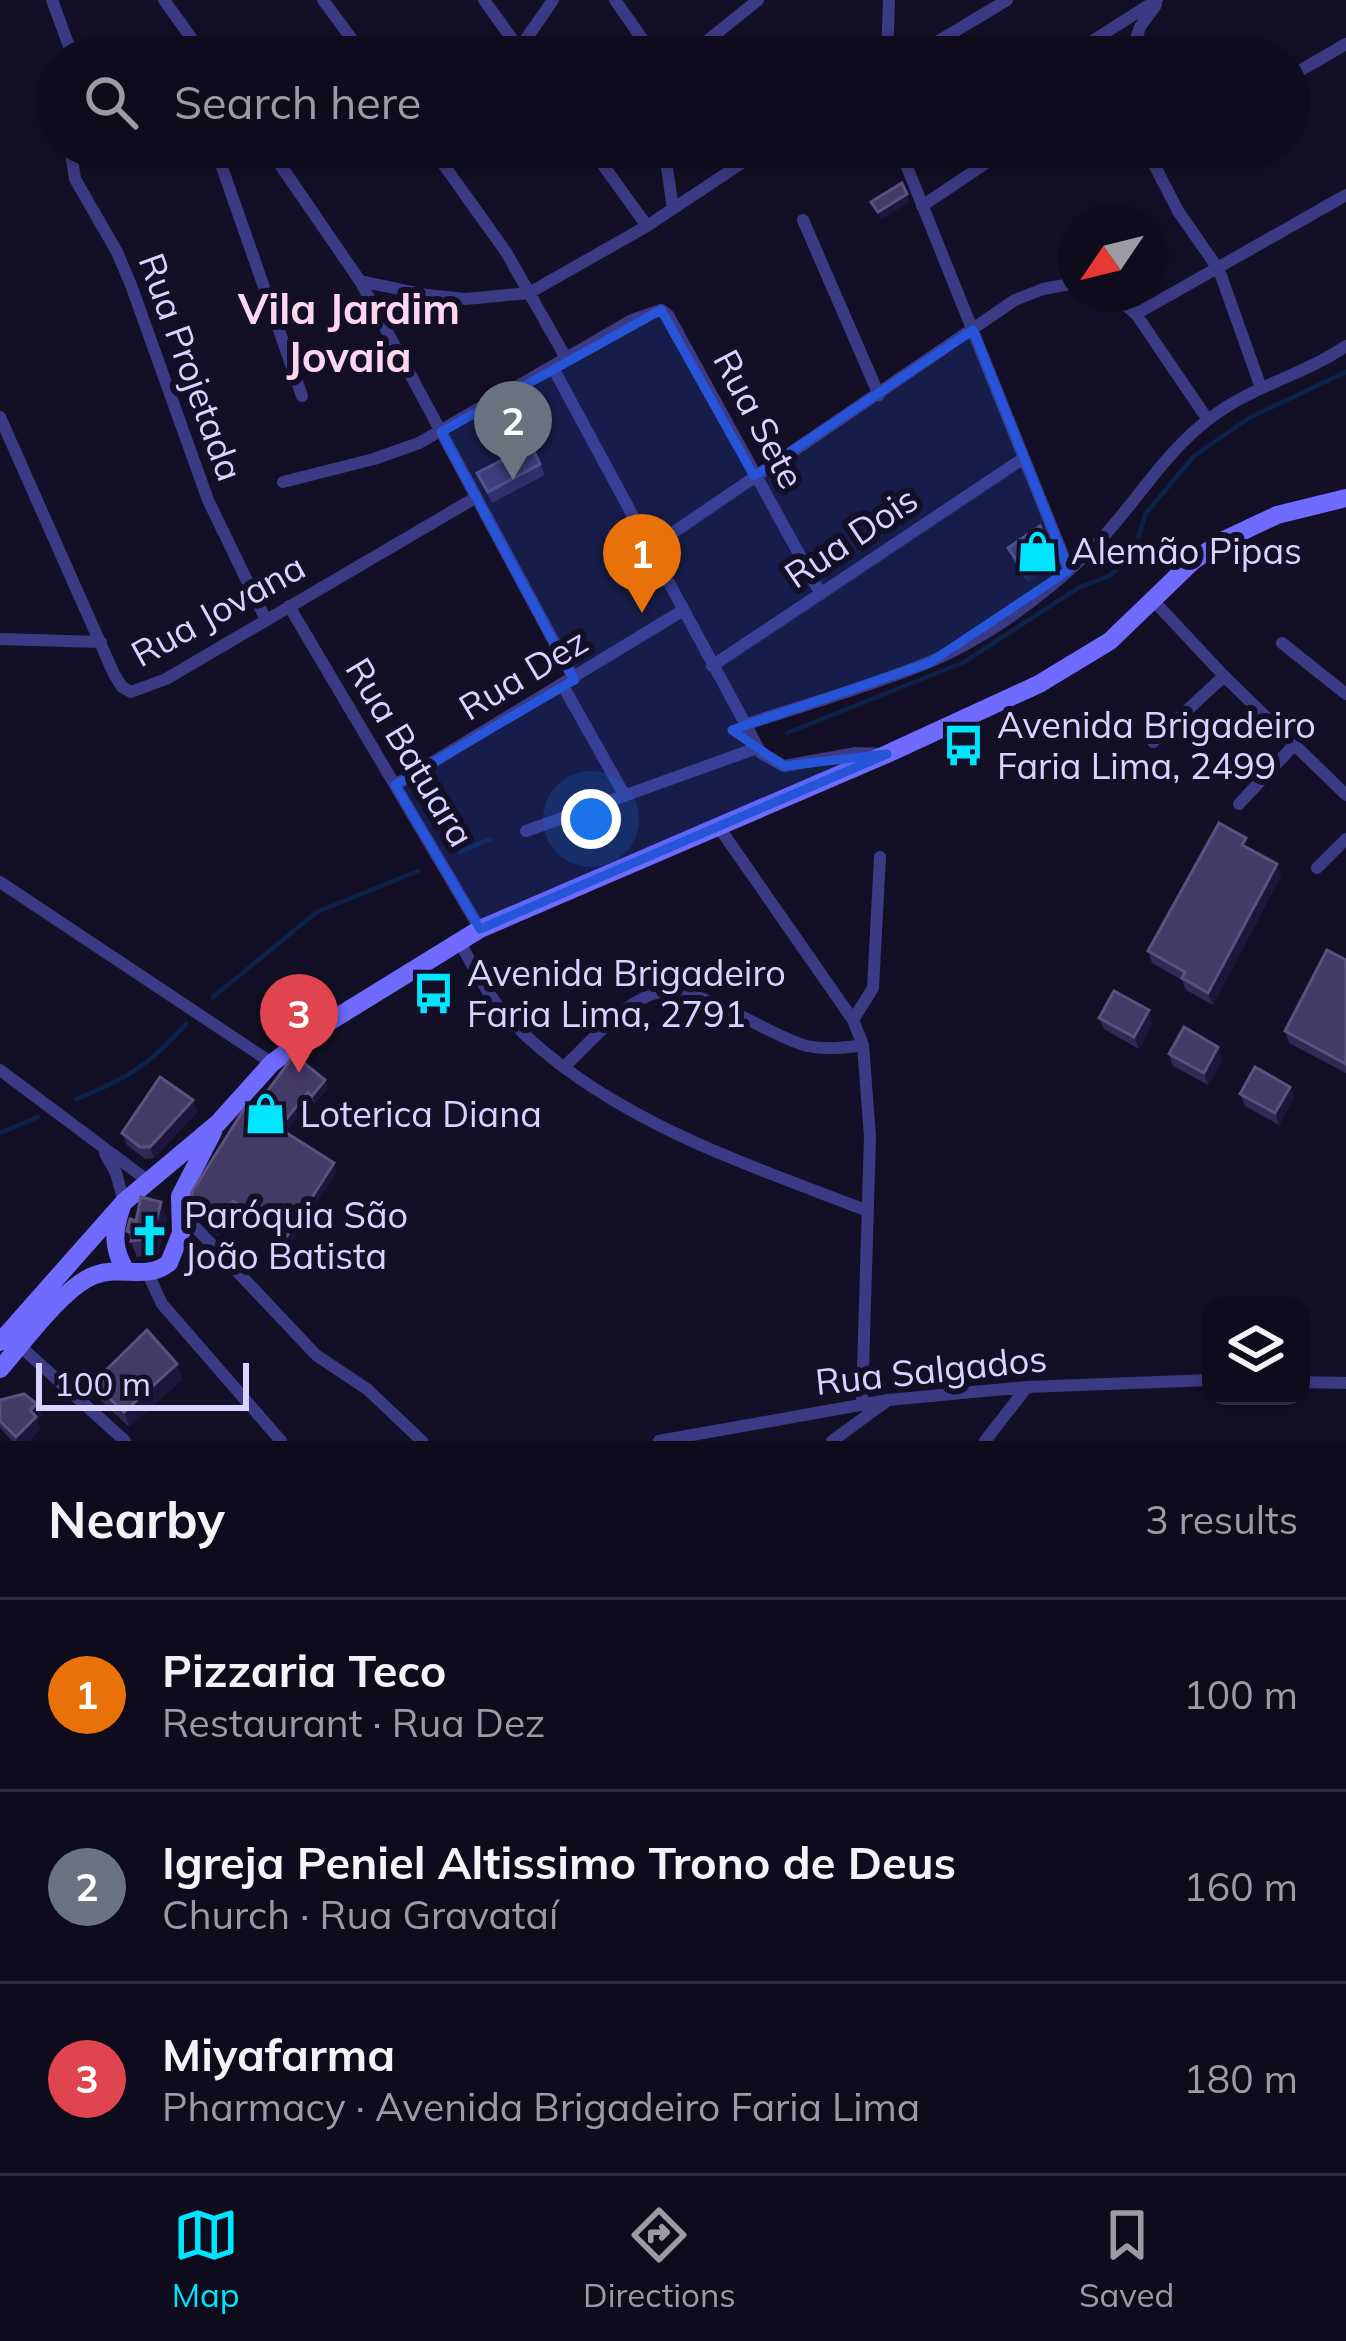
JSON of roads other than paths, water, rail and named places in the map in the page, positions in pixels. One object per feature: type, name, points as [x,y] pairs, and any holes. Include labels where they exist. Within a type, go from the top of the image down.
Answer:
[{"type":"main road","points":[[0,1342],[124,1202],[218,1123],[272,1063],[458,941],[1040,684],[1110,641],[1192,562],[1222,541],[1277,515],[1344,504]]},
{"type":"main road","points":[[0,1369],[80,1282],[110,1271],[148,1274],[169,1263],[178,1247],[185,1184],[218,1123]]},
{"type":"main road","points":[[147,1180],[180,1211]]},
{"type":"main road","points":[[124,1202],[113,1236],[126,1271]]},
{"type":"street","points":[[52,0],[65,36]]},
{"type":"street","points":[[164,0],[191,36]]},
{"type":"street","points":[[323,0],[350,36]]},
{"type":"street","points":[[484,0],[510,36]]},
{"type":"street","points":[[532,36],[553,0]]},
{"type":"street","points":[[614,0],[640,36]]},
{"type":"street","points":[[713,36],[758,0]]},
{"type":"street","points":[[947,36],[1007,0]]},
{"type":"street","points":[[1101,36],[1158,0]]},
{"type":"street","points":[[1137,36],[1158,0]]},
{"type":"street","points":[[887,36],[888,1]]},
{"type":"street","points":[[1310,65],[1346,44]]},
{"type":"street","name":"Rua Projetada","points":[[73,168],[75,179],[117,252],[208,500],[266,620]]},
{"type":"street","points":[[222,168],[302,396]]},
{"type":"street","points":[[282,168],[360,281],[625,796]]},
{"type":"street","points":[[283,482],[397,453],[566,358],[486,221],[447,168]]},
{"type":"street","points":[[605,168],[647,226]]},
{"type":"street","points":[[667,168],[673,209]]},
{"type":"street","points":[[360,281],[466,299],[529,292],[647,226],[732,168]]},
{"type":"street","points":[[907,168],[1069,570]]},
{"type":"street","points":[[922,206],[979,168]]},
{"type":"street","points":[[1156,168],[1178,212],[1219,270],[1260,385]]},
{"type":"street","points":[[1136,314],[1346,195]]},
{"type":"street","points":[[803,220],[879,395]]},
{"type":"street","points":[[649,549],[1015,300],[1058,287]]},
{"type":"street","name":"Rua Sete","points":[[566,358],[652,310],[668,314],[820,594]]},
{"type":"street","points":[[1134,312],[1208,419]]},
{"type":"street","points":[[744,725],[929,662],[994,626],[1069,570],[1208,419],[1260,385],[1316,367],[1346,346]]},
{"type":"street","points":[[552,366],[757,748],[784,766],[856,753],[886,754]]},
{"type":"street","name":"Rua Jovana","points":[[0,417],[122,687],[131,692],[142,690],[475,498]]},
{"type":"street","name":"Rua Dois","points":[[712,666],[1024,458]]},
{"type":"street","points":[[1152,599],[1346,795]]},
{"type":"street","name":"Rua Batuara","points":[[289,606],[480,929]]},
{"type":"street","name":"Rua Dez","points":[[394,785],[682,611]]},
{"type":"street","points":[[0,639],[101,642]]},
{"type":"street","points":[[1282,643],[1346,694]]},
{"type":"street","points":[[1154,742],[1224,676]]},
{"type":"street","points":[[1239,803],[1294,745]]},
{"type":"street","points":[[526,831],[757,748]]},
{"type":"street","points":[[718,826],[853,1020],[863,1045],[869,1116],[862,1403]]},
{"type":"street","points":[[1316,868],[1346,839]]},
{"type":"street","points":[[853,1020],[873,988],[880,857]]},
{"type":"street","points":[[0,882],[272,1063]]},
{"type":"street","points":[[458,941],[506,1016],[565,1066],[632,1111],[868,1211]]},
{"type":"street","points":[[565,1066],[629,1008],[662,991],[680,992],[808,1046],[863,1045]]},
{"type":"street","points":[[0,1070],[147,1180]]},
{"type":"street","points":[[100,1147],[114,1166],[124,1202]]},
{"type":"street","points":[[180,1211],[316,1355],[367,1389],[422,1441]]},
{"type":"street","points":[[148,1274],[162,1304],[281,1441]]},
{"type":"street","points":[[20,1346],[124,1441]]},
{"type":"street","name":"Rua Salgados","points":[[659,1441],[888,1400],[1202,1380]]},
{"type":"street","points":[[1310,1382],[1346,1383]]},
{"type":"street","points":[[986,1441],[1027,1388]]},
{"type":"street","points":[[832,1441],[888,1400]]},
{"type":"waterway","points":[[787,733],[964,662],[1078,588],[1109,576],[1133,555],[1146,513],[1194,456],[1249,418],[1346,372]]},
{"type":"waterway","points":[[460,852],[490,839]]},
{"type":"waterway","points":[[213,997],[317,912],[418,871]]},
{"type":"waterway","points":[[76,1099],[136,1069],[186,1024]]},
{"type":"waterway","points":[[0,1133],[38,1117]]},
{"type":"place","name":"Igreja Peniel Altissimo Trono de Deus","points":[[513,480]]},
{"type":"place","name":"Alemão Pipas","points":[[1037,551]]},
{"type":"place","name":"Pizzaria Teco","points":[[642,613]]},
{"type":"place","name":"Avenida Brigadeiro Faria Lima, 2499","points":[[963,746]]},
{"type":"place","name":"Avenida Brigadeiro Faria Lima, 2791","points":[[433,994]]},
{"type":"place","name":"Miyafarma","points":[[299,1073]]},
{"type":"place","name":"Loterica Diana","points":[[266,1114]]},
{"type":"place","name":"Paróquia São João Batista","points":[[150,1236]]},
{"type":"district","name":"Vila Jardim Jovaia","points":[[349,333]]}]
